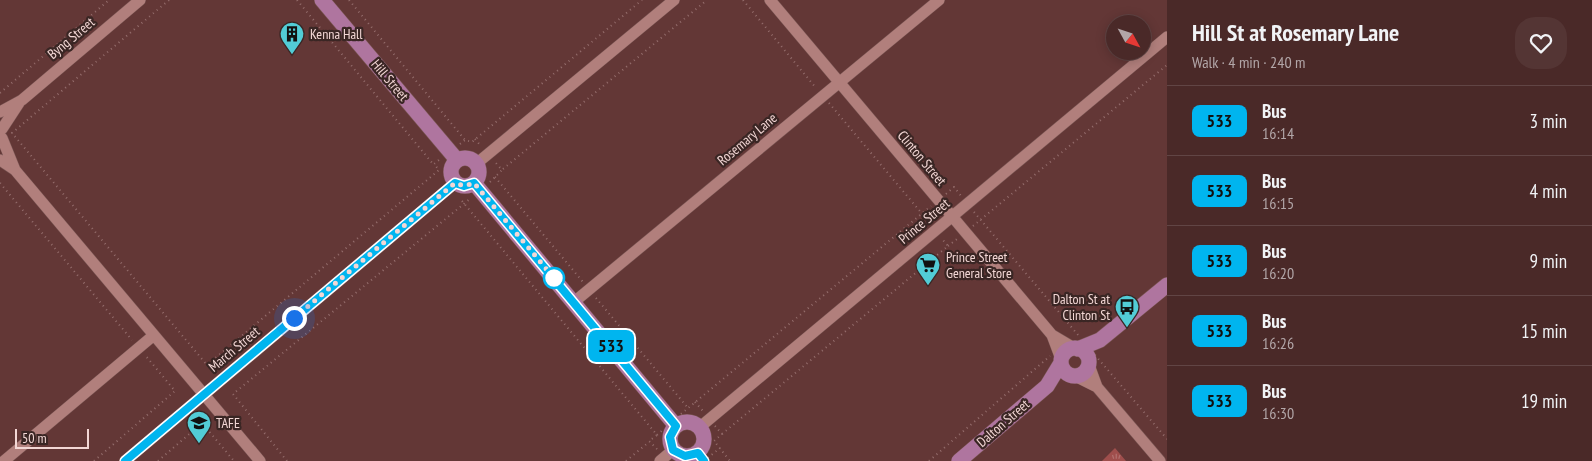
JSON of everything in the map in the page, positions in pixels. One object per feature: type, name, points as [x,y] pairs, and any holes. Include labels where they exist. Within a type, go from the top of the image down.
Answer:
[{"type":"main road","name":"Hill Street","points":[[322,0],[453,156]]},
{"type":"main road","points":[[477,187],[479,174],[476,164],[467,158],[453,156],[450,174],[455,183],[477,187],[674,423]]},
{"type":"main road","name":"Dalton Street","points":[[959,461],[1047,386],[1078,351],[1167,285]]},
{"type":"main road","points":[[1074,376],[1064,371],[1078,351]]},
{"type":"main road","name":"Dalton Street","points":[[1047,386],[1074,376]]},
{"type":"main road","points":[[689,421],[700,427],[705,440],[701,457],[666,456],[674,423],[689,421]]},
{"type":"street","name":"Byng Street","points":[[0,112],[22,100],[140,0]]},
{"type":"street","points":[[476,164],[674,0]]},
{"type":"street","name":"Clinton Street","points":[[770,0],[1052,335],[1078,351]]},
{"type":"street","name":"Rosemary Lane","points":[[574,302],[939,0]]},
{"type":"street","name":"Prince Street","points":[[700,427],[1167,37]]},
{"type":"street","name":"Byng Street","points":[[1,134],[22,100]]},
{"type":"street","points":[[1,134],[15,170]]},
{"type":"street","points":[[0,160],[15,170],[260,461]]},
{"type":"street","name":"March Street","points":[[125,461],[455,183]]},
{"type":"street","points":[[4,461],[154,335]]},
{"type":"street","points":[[1078,351],[1097,387],[1160,461]]},
{"type":"street","points":[[1074,376],[1097,387]]},
{"type":"path","points":[[0,93],[109,0]]},
{"type":"path","points":[[169,0],[12,133],[207,365],[439,170],[298,0]]},
{"type":"path","points":[[349,0],[465,140],[472,142],[642,0]]},
{"type":"path","points":[[287,461],[233,394],[463,202],[477,187],[502,170],[707,0]]},
{"type":"path","points":[[722,434],[948,246],[743,0]]},
{"type":"path","points":[[981,220],[1167,65]]},
{"type":"path","points":[[475,139],[502,170]]},
{"type":"path","points":[[434,164],[453,156],[465,140]]},
{"type":"path","points":[[0,183],[176,391],[94,461]]},
{"type":"path","points":[[626,461],[656,435],[674,423],[954,187],[981,220],[1078,351],[1167,439]]},
{"type":"path","points":[[463,202],[656,435]]},
{"type":"path","points":[[929,461],[1078,351]]},
{"type":"path","points":[[158,461],[202,423],[234,461]]},
{"type":"path","points":[[649,441],[666,456]]},
{"type":"path","points":[[714,441],[730,461]]},
{"type":"path","points":[[701,457],[720,448]]},
{"type":"green space","points":[[1115,448],[1126,461],[1102,461]]},
{"type":"bus line","name":"533","points":[[125,461],[455,183],[464,186],[474,183],[672,421],[676,426],[670,437],[673,450],[685,456],[692,456],[698,453],[704,461]]},
{"type":"place","name":"Kenna Hall","points":[[292,55]]},
{"type":"place","name":"Prince Street General Store","points":[[928,286]]},
{"type":"place","name":"Dalton St at Clinton St","points":[[1127,328]]},
{"type":"place","name":"TAFE","points":[[199,444]]},
{"type":"route","points":[[294,318],[455,183],[464,186],[474,183],[554,278]]}]
